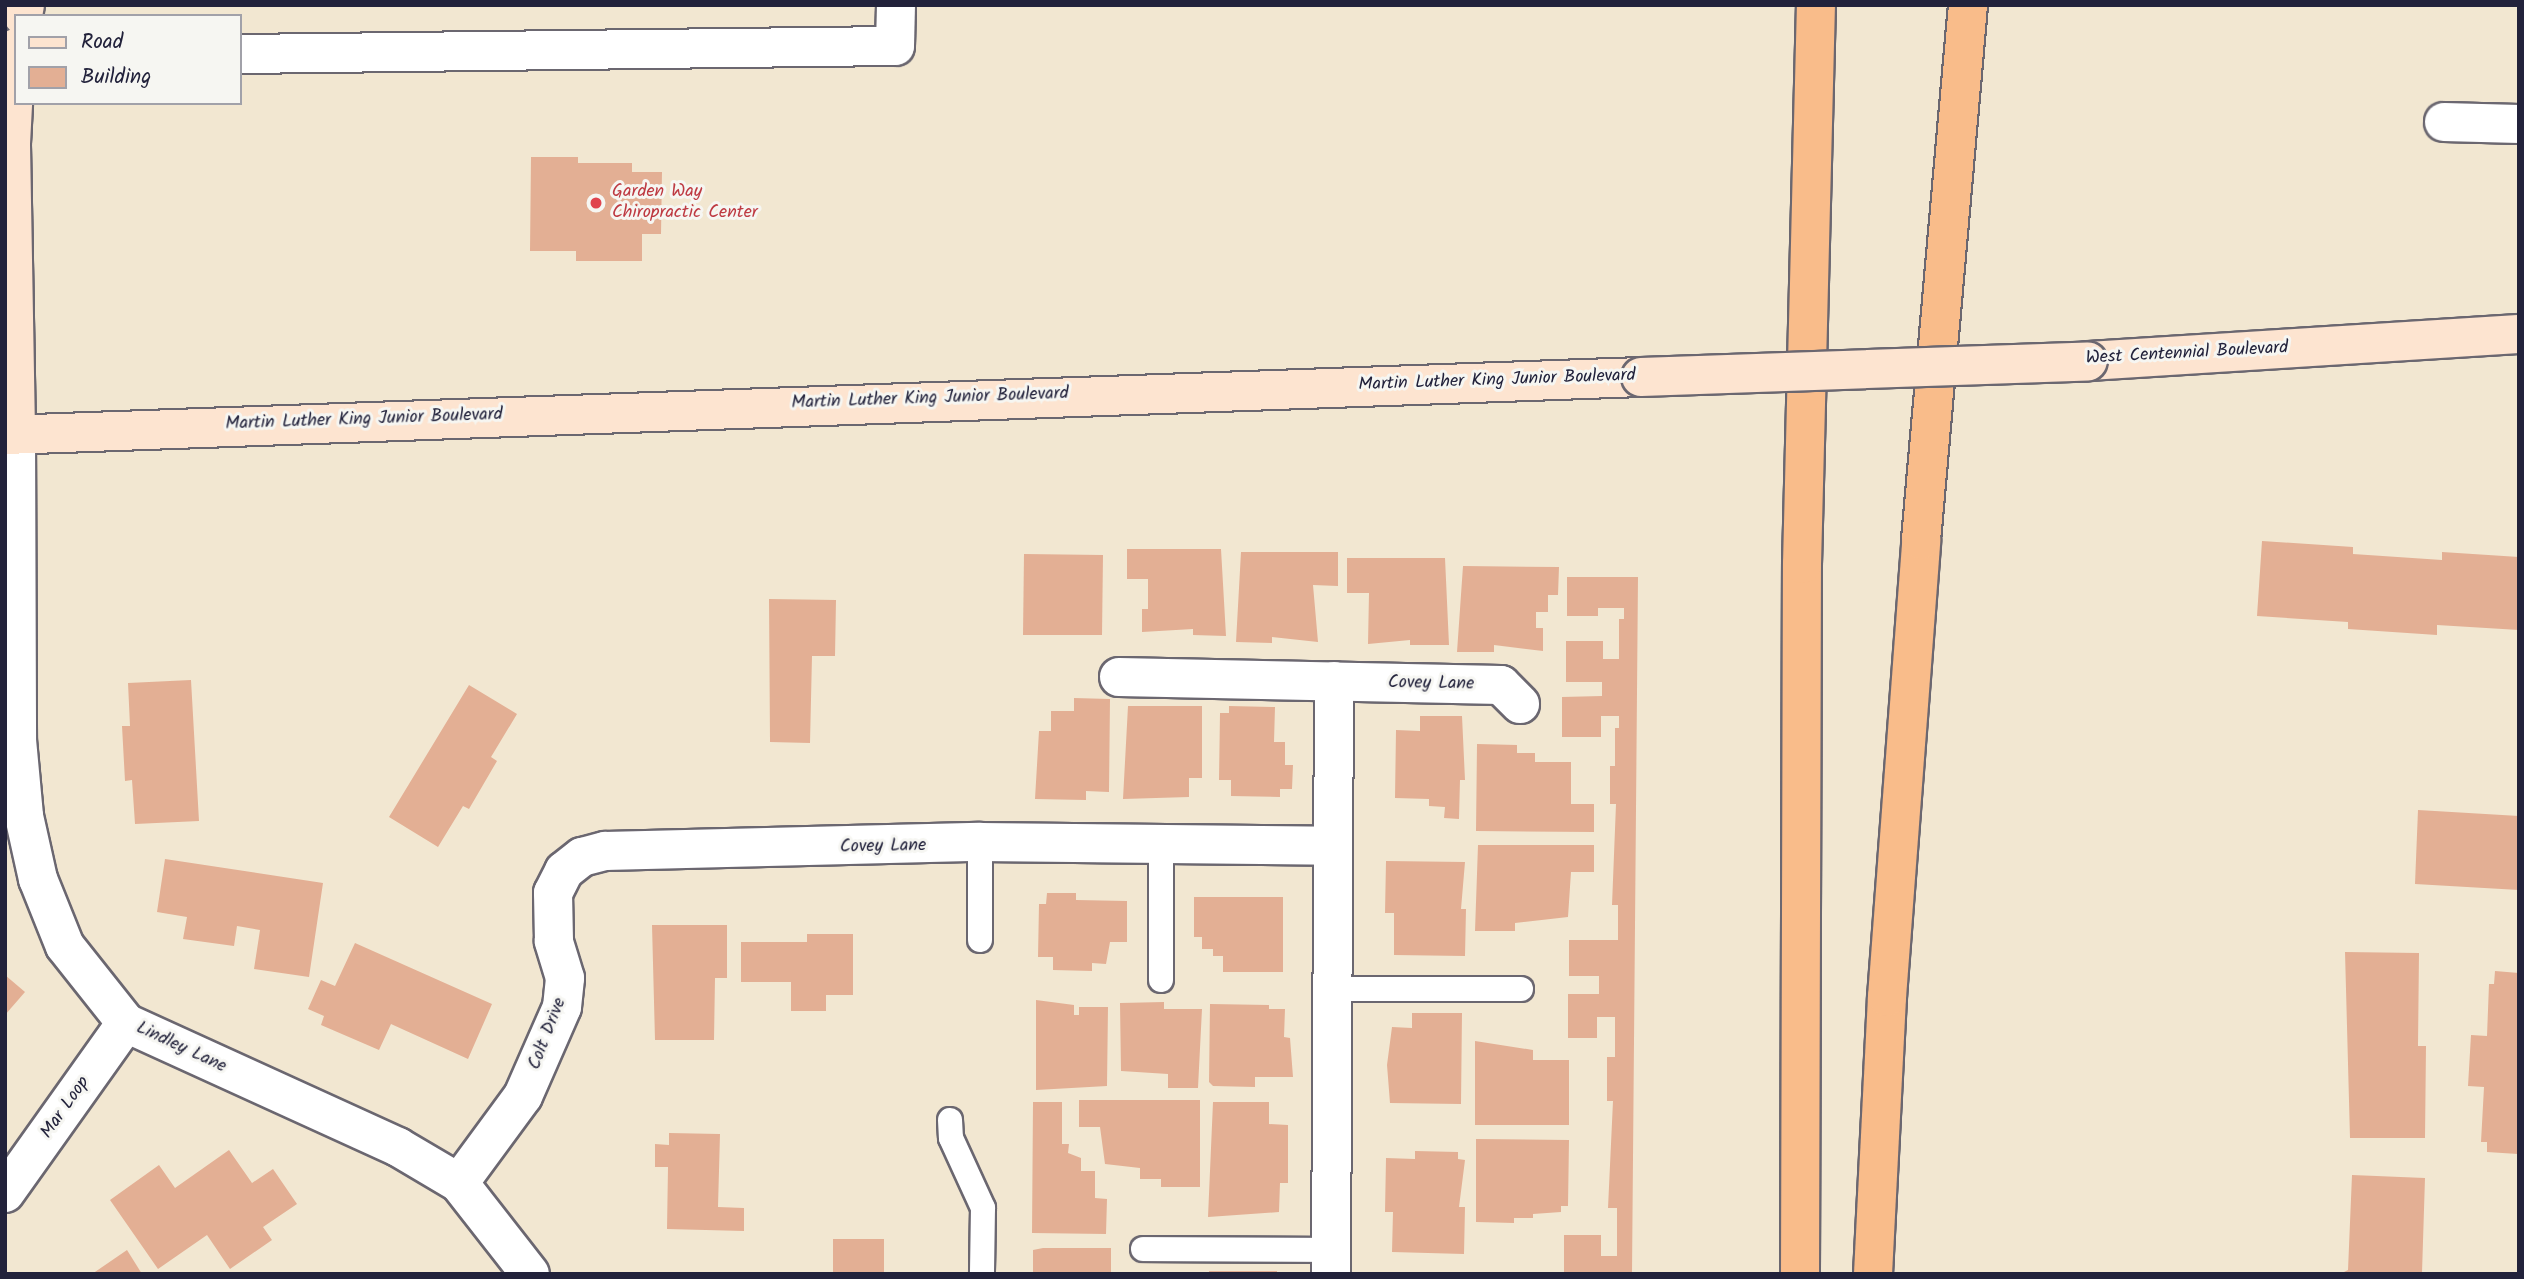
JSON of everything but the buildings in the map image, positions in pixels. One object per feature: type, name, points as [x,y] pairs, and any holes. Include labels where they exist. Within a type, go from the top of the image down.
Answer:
[{"type":"highway","points":[[1800,1274],[1802,564],[1816,5]]},
{"type":"highway","points":[[1873,1274],[1887,997],[1920,554],[1968,5]]},
{"type":"main road","points":[[10,434],[14,105]]},
{"type":"main road","name":"West Centennial Boulevard","points":[[1856,369],[2088,360],[2519,334]]},
{"type":"main road","name":"Martin Luther King Junior Boulevard","points":[[10,434],[1856,369]]},
{"type":"street","points":[[242,54],[895,46],[896,5]]},
{"type":"street","points":[[2444,122],[2519,124]]},
{"type":"street","name":"Lindley Lane","points":[[10,434],[17,740],[24,816],[38,879],[65,946],[126,1023],[398,1147],[459,1184],[530,1274]]},
{"type":"street","name":"Covey Lane","points":[[1119,677],[1501,685],[1520,704]]},
{"type":"street","points":[[1331,1262],[1334,681]]},
{"type":"street","name":"Covey Lane","points":[[605,851],[980,842],[1333,846]]},
{"type":"street","name":"Colt Drive","points":[[459,1184],[523,1096],[562,1007],[565,978],[554,941],[553,893],[564,871],[582,857],[605,851]]},
{"type":"street","name":"Mar Loop","points":[[5,1193],[126,1023]]},
{"type":"lane","points":[[980,842],[980,940]]},
{"type":"lane","points":[[1161,844],[1161,980]]},
{"type":"lane","points":[[1333,989],[1521,989]]},
{"type":"lane","points":[[950,1120],[951,1138],[983,1208],[982,1274]]},
{"type":"lane","points":[[1143,1249],[1331,1262]]},
{"type":"place","name":"Garden Way Chiropractic Center","points":[[596,203]]}]
